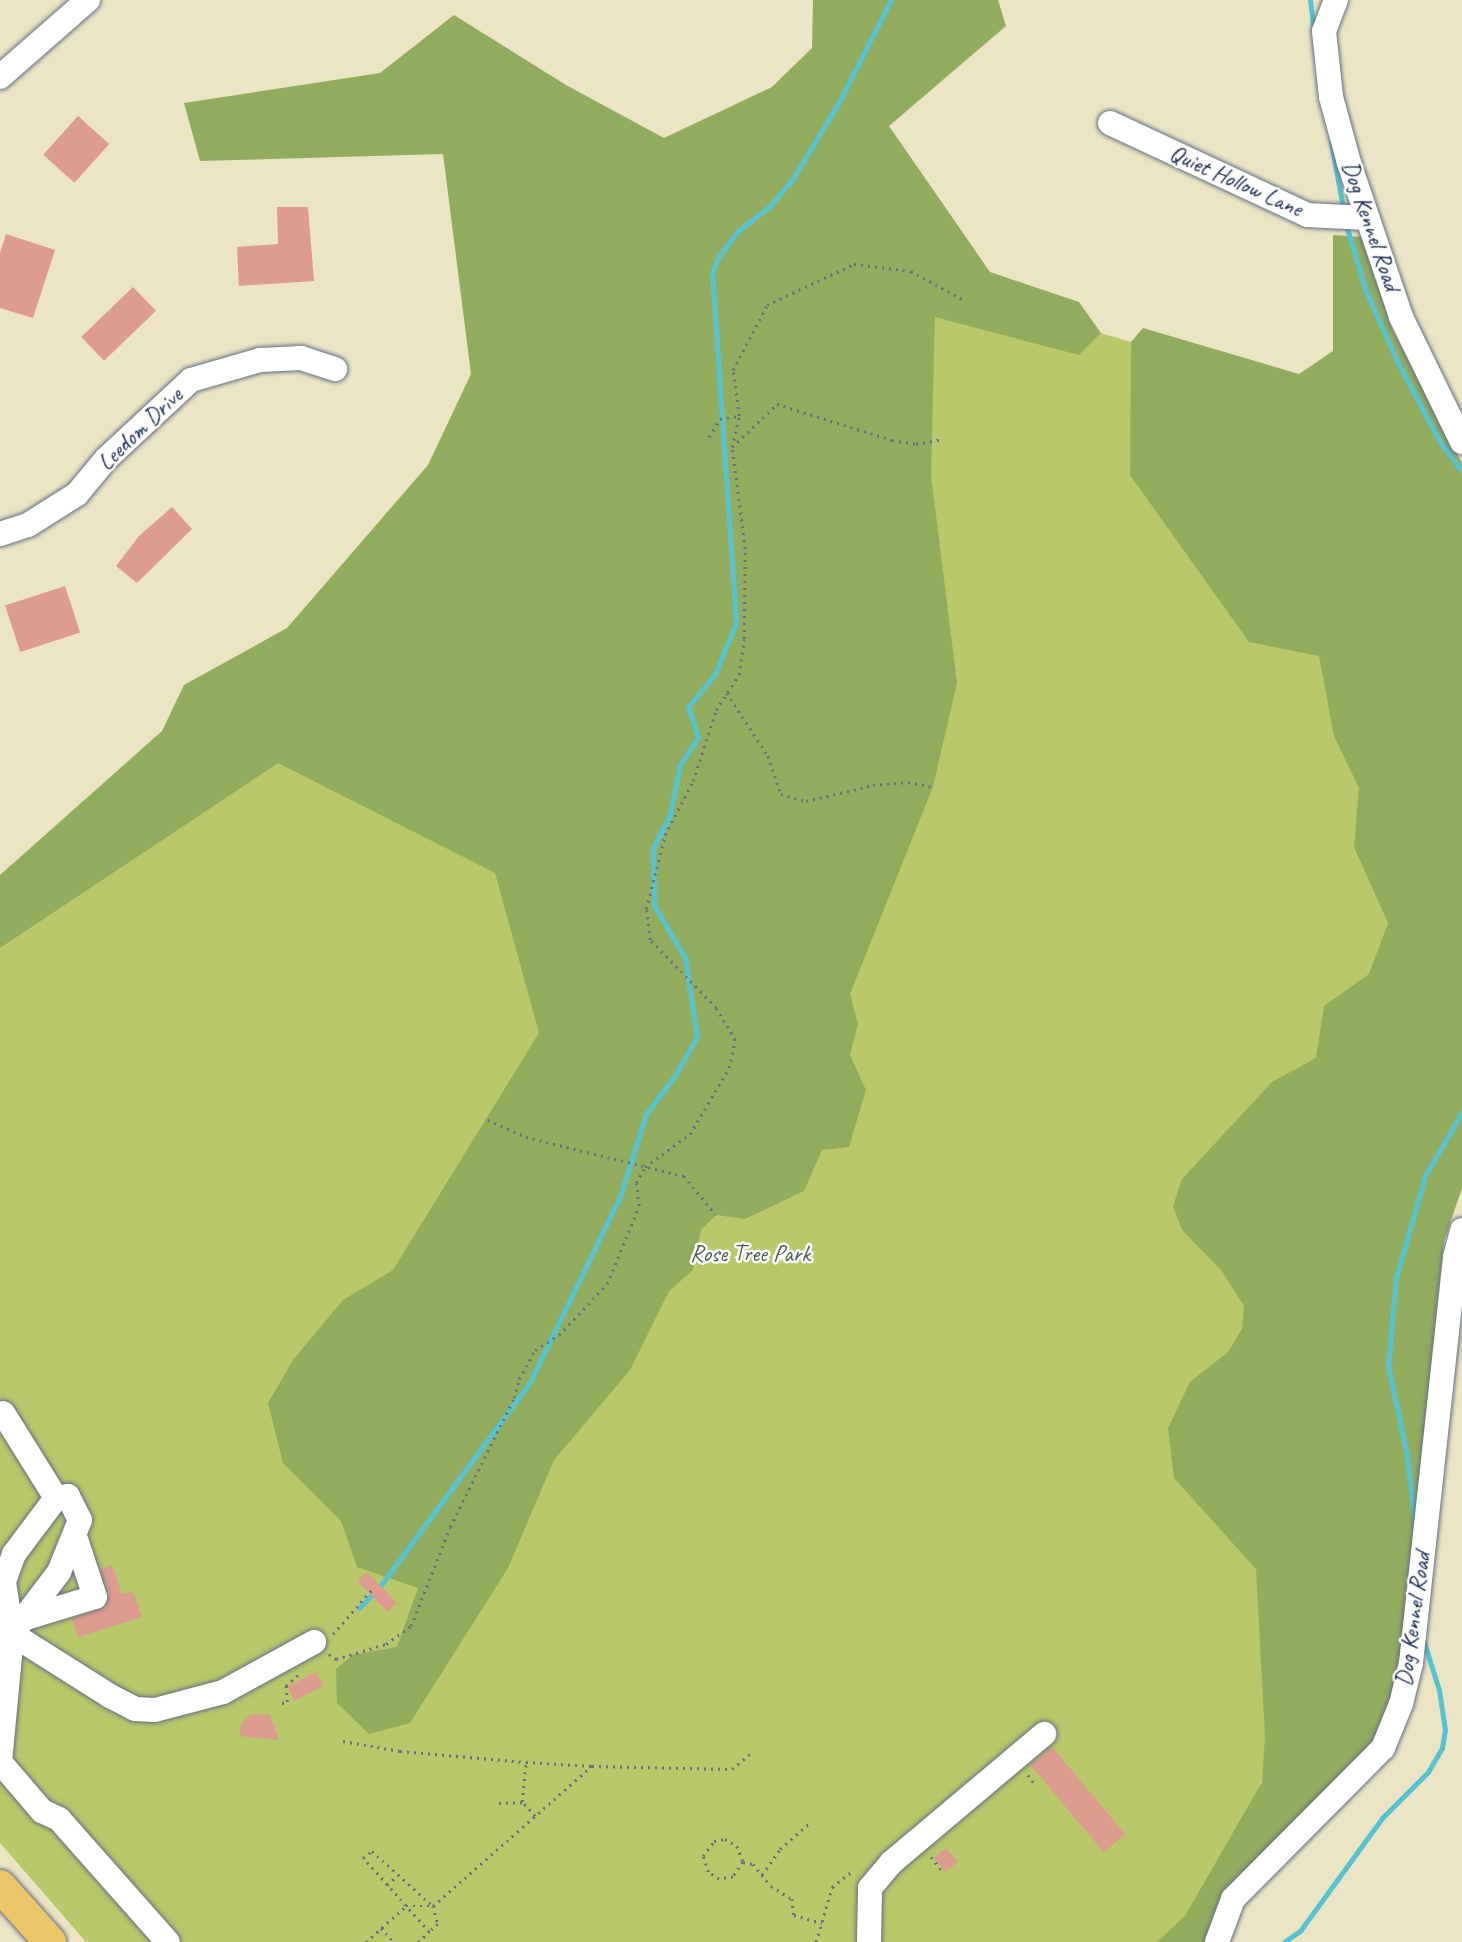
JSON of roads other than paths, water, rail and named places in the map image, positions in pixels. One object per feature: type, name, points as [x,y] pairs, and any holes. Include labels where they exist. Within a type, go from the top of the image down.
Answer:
[{"type":"main road","points":[[0,1886],[50,1942]]},
{"type":"street","points":[[0,77],[88,0]]},
{"type":"street","name":"Dog Kennel Road","points":[[1336,0],[1324,31],[1331,97],[1366,218],[1401,317],[1462,442]]},
{"type":"street","name":"Quiet Hollow Lane","points":[[1110,123],[1307,215],[1366,218]]},
{"type":"street","name":"Leedom Drive","points":[[0,534],[28,525],[77,494],[106,459],[191,380],[260,360],[300,358],[335,369]]},
{"type":"street","name":"Dog Kennel Road","points":[[1217,1942],[1233,1899],[1383,1748],[1401,1704],[1415,1625],[1455,1257],[1462,1230]]},
{"type":"street","points":[[3,1413],[56,1498]]},
{"type":"street","points":[[19,1626],[59,1572],[75,1536],[80,1520],[68,1496],[56,1498],[14,1554],[4,1582],[19,1626],[0,1762],[42,1811],[59,1819],[169,1942]]},
{"type":"street","points":[[19,1626],[95,1597],[75,1536]]},
{"type":"street","points":[[19,1626],[135,1709],[155,1710],[223,1692],[287,1657],[318,1646]]},
{"type":"street","points":[[869,1942],[870,1888],[892,1862],[1044,1734]]},
{"type":"waterway","points":[[359,1608],[381,1585],[530,1382],[620,1197],[646,1114],[674,1077],[697,1037],[685,958],[654,905],[653,848],[670,814],[680,765],[698,737],[688,707],[715,674],[736,623],[712,273],[719,256],[738,231],[770,206],[792,180],[838,104],[891,0]]},
{"type":"waterway","points":[[1310,0],[1314,32]]},
{"type":"waterway","points":[[1331,142],[1343,208]]},
{"type":"waterway","points":[[1346,225],[1366,291],[1397,361],[1440,442],[1462,471]]},
{"type":"waterway","points":[[1415,1525],[1407,1456],[1388,1365],[1396,1278],[1425,1176],[1462,1112]]},
{"type":"waterway","points":[[1284,1942],[1300,1931],[1382,1818],[1428,1772],[1442,1748],[1445,1730],[1439,1690],[1424,1642]]},
{"type":"park label","name":"Rose Tree Park","points":[[750,1254]]}]
